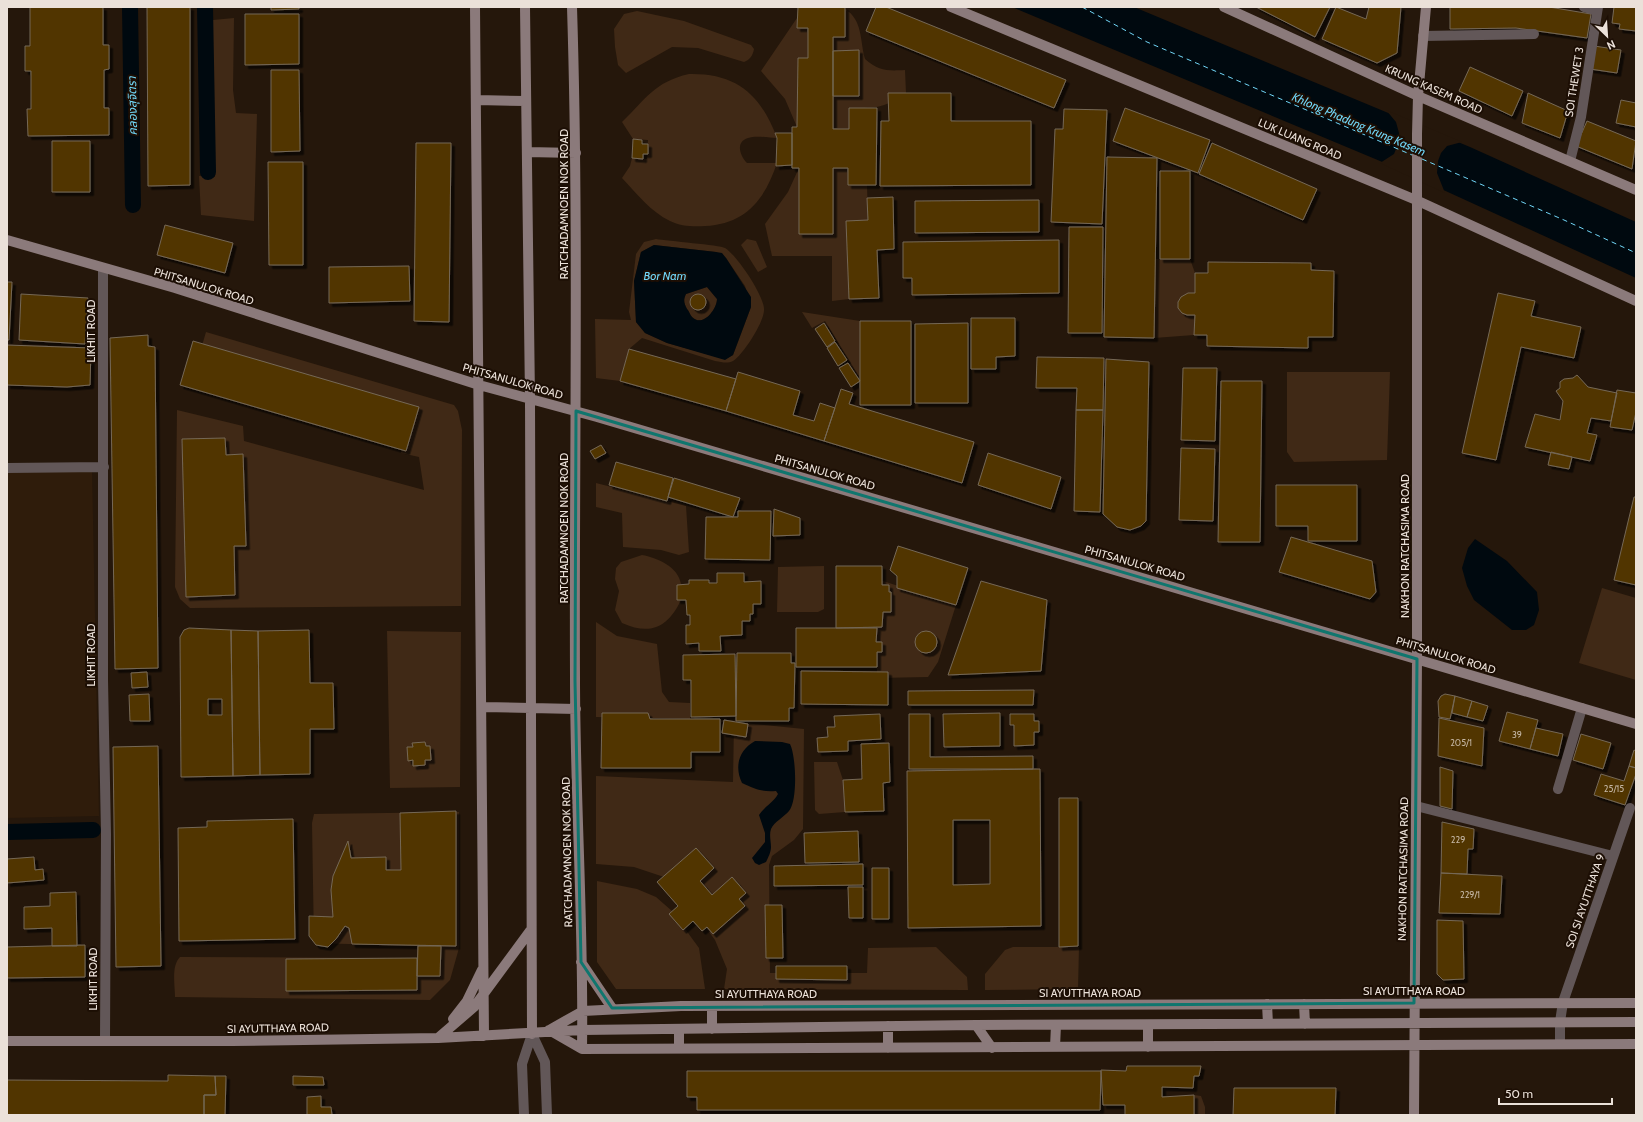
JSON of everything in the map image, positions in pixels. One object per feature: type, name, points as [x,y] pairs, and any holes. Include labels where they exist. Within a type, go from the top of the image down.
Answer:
[{"type":"main road","points":[[475,7],[484,1036]]},
{"type":"main road","points":[[525,7],[530,399],[529,708],[532,1034]]},
{"type":"main road","name":"RATCHADAMNOEN NOK ROAD","points":[[572,7],[576,152],[576,709],[583,1011],[582,1049]]},
{"type":"main road","name":"LUK LUANG ROAD","points":[[951,7],[1416,200],[1636,301]]},
{"type":"main road","name":"KRUNG KASEM ROAD","points":[[1224,7],[1418,96],[1636,190]]},
{"type":"main road","name":"NAKHON RATCHASIMA ROAD","points":[[1414,1115],[1417,659],[1416,181],[1417,113],[1426,7]]},
{"type":"main road","points":[[477,100],[525,101]]},
{"type":"main road","points":[[527,152],[576,152]]},
{"type":"main road","name":"PHITSANULOK ROAD","points":[[7,240],[175,288],[479,385],[576,411],[1636,724]]},
{"type":"main road","points":[[482,707],[576,709]]},
{"type":"main road","points":[[438,1038],[474,1007],[530,931]]},
{"type":"main road","points":[[581,962],[612,1008]]},
{"type":"main road","points":[[438,1038],[467,1001],[483,968]]},
{"type":"main road","name":"SI AYUTTHAYA ROAD","points":[[549,1030],[583,1011],[612,1008],[712,1006],[1304,1004],[1414,1002],[1636,1003]]},
{"type":"main road","points":[[1267,1004],[1268,1024]]},
{"type":"main road","points":[[1304,1004],[1305,1024]]},
{"type":"main road","points":[[712,1006],[712,1029]]},
{"type":"main road","name":"SI AYUTTHAYA ROAD","points":[[7,1041],[438,1038],[532,1034],[549,1030],[888,1026],[1636,1022]]},
{"type":"main road","points":[[1055,1047],[1056,1025]]},
{"type":"main road","points":[[1148,1025],[1148,1047]]},
{"type":"main road","points":[[888,1026],[888,1048]]},
{"type":"main road","points":[[976,1026],[992,1048]]},
{"type":"main road","points":[[679,1029],[679,1048]]},
{"type":"main road","points":[[549,1030],[582,1049],[1636,1044]]},
{"type":"street","points":[[1584,7],[1597,9]]},
{"type":"street","name":"SOI THEWET 3","points":[[1570,161],[1581,117],[1597,9]]},
{"type":"street","points":[[1423,36],[1534,34]]},
{"type":"street","name":"LIKHIT ROAD","points":[[103,268],[103,680],[106,834],[105,1041]]},
{"type":"street","points":[[7,468],[104,467]]},
{"type":"street","points":[[1558,789],[1582,708]]},
{"type":"street","points":[[1416,806],[1613,856]]},
{"type":"street","name":"SOI SI AYUTTHAYA 9","points":[[1560,1044],[1560,1022],[1563,1002],[1630,808]]},
{"type":"street","points":[[524,1115],[522,1064],[532,1034]]},
{"type":"street","points":[[532,1034],[545,1062],[547,1115]]},
{"type":"highlighted area","points":[[576,411],[1417,659],[1414,1003],[612,1008],[581,962],[575,681]]},
{"type":"shaded area","points":[[845,9],[851,14],[858,25],[865,59],[879,68],[905,70],[906,93],[885,105],[866,108],[849,108],[849,129],[833,129],[833,96],[859,95],[859,51],[833,51],[833,37]]},
{"type":"shaded area","points":[[637,11],[684,21],[751,45],[754,49],[753,53],[750,59],[744,62],[698,48],[672,47],[626,73],[618,65],[614,29],[624,14]]},
{"type":"shaded area","points":[[234,18],[233,90],[236,113],[257,114],[254,221],[201,215],[199,176],[215,177],[211,69],[213,20]]},
{"type":"shaded area","points":[[797,18],[798,28],[808,28],[808,58],[798,58],[797,127],[785,99],[761,71]]},
{"type":"shaded area","points":[[689,74],[721,78],[734,82],[745,90],[755,99],[763,110],[771,123],[777,138],[751,137],[741,143],[740,149],[742,157],[747,163],[777,163],[766,188],[752,207],[743,215],[719,224],[691,226],[670,221],[656,213],[622,178],[630,166],[632,158],[647,159],[648,140],[633,139],[622,122],[651,92],[677,77]]},
{"type":"shaded area","points":[[799,168],[799,234],[833,234],[833,168],[848,168],[848,185],[867,185],[868,220],[846,222],[849,299],[832,301],[832,256],[772,256],[765,224],[788,192]]},
{"type":"shaded area","points":[[656,239],[704,244],[725,248],[743,267],[760,295],[764,309],[761,321],[753,337],[737,358],[727,363],[715,361],[642,338],[629,349],[620,381],[596,378],[595,319],[631,320],[629,312],[636,254],[644,242]],"holes":[[[654,245],[716,252],[726,258],[745,286],[751,307],[733,355],[725,359],[667,343],[645,333],[636,322],[634,281],[641,252]]]},
{"type":"shaded area","points":[[747,239],[756,241],[767,267],[758,272],[741,245]]},
{"type":"shaded area","points":[[1155,259],[1190,259],[1195,273],[1195,293],[1182,296],[1178,304],[1182,312],[1195,315],[1194,335],[1154,338]]},
{"type":"shaded area","points":[[707,287],[717,299],[715,308],[705,319],[696,320],[691,316],[686,307],[684,302],[685,296],[686,294]]},
{"type":"shaded area","points":[[802,312],[860,321],[860,378],[825,321],[812,328]]},
{"type":"shaded area","points":[[206,332],[454,405],[458,411],[462,430],[461,606],[190,608],[180,599],[175,587],[177,410],[243,426],[244,441],[424,490],[419,457],[401,453],[412,410],[201,349]]},
{"type":"shaded area","points":[[1287,372],[1390,372],[1387,460],[1294,462],[1287,452]]},
{"type":"shaded area","points":[[92,470],[99,816],[7,818],[7,473]]},
{"type":"shaded area","points":[[596,483],[686,506],[689,552],[679,555],[661,550],[623,547],[622,513],[596,507]]},
{"type":"shaded area","points":[[642,555],[654,558],[666,564],[676,572],[681,584],[677,600],[681,600],[676,609],[664,623],[650,629],[632,627],[622,623],[615,610],[619,591],[615,579],[616,568],[621,562]]},
{"type":"shaded area","points":[[824,566],[824,609],[818,612],[777,612],[778,567]]},
{"type":"shaded area","points":[[877,579],[956,605],[938,662],[928,677],[877,678]]},
{"type":"shaded area","points":[[1602,588],[1636,598],[1636,680],[1579,663]]},
{"type":"shaded area","points":[[596,622],[617,636],[657,644],[662,692],[669,702],[690,703],[690,719],[596,717]]},
{"type":"shaded area","points":[[387,631],[461,632],[460,787],[390,788]]},
{"type":"shaded area","points":[[734,722],[804,729],[803,829],[794,840],[772,856],[769,865],[770,973],[867,973],[868,948],[936,947],[967,977],[968,990],[724,989],[727,969],[715,940],[670,879],[634,867],[596,864],[596,776],[733,782]]},
{"type":"shaded area","points":[[814,762],[837,762],[843,780],[845,812],[819,814],[815,810]]},
{"type":"shaded area","points":[[459,812],[459,948],[450,980],[430,1000],[175,997],[174,970],[180,957],[417,958],[417,946],[314,943],[312,823],[314,814]]},
{"type":"shaded area","points":[[597,881],[637,889],[656,897],[672,911],[699,948],[705,989],[616,989],[597,962]]},
{"type":"shaded area","points":[[1013,947],[1079,947],[1078,989],[985,990],[985,974],[1005,950]]},
{"type":"shaded area","points":[[1194,1095],[1201,1096],[1205,1107],[1205,1115],[1194,1115]]},
{"type":"water","name":"Khlong Phadung Krung Kasem","points":[[1012,7],[1134,7],[1470,147],[1636,222],[1636,278],[1380,161]]},
{"type":"water","name":"Bor Nam","points":[[654,245],[722,253],[751,297],[751,307],[733,355],[725,360],[667,343],[645,333],[636,322],[634,281],[641,252]],"holes":[[[707,287],[717,299],[715,308],[709,316],[701,320],[696,320],[692,317],[684,302],[686,294]]]},
{"type":"water","points":[[1475,539],[1507,561],[1537,592],[1539,610],[1534,625],[1526,630],[1512,630],[1474,600],[1467,586],[1462,568],[1468,548]]},
{"type":"water","points":[[755,741],[782,742],[790,744],[795,768],[795,788],[792,805],[789,811],[774,824],[771,829],[770,853],[766,862],[759,865],[755,863],[752,858],[765,842],[765,833],[759,815],[778,794],[776,791],[758,790],[742,783],[738,771],[738,765],[745,749]]},
{"type":"pier","points":[[1386,110],[1462,142],[1447,146],[1441,153],[1438,161],[1437,173],[1445,193],[1380,163],[1394,154],[1398,144],[1399,133],[1396,122]]},
{"type":"building","points":[[30,7],[103,7],[103,45],[109,45],[109,69],[104,70],[104,108],[109,108],[109,135],[28,136],[27,109],[31,109],[31,71],[25,71],[25,46],[30,46]]},
{"type":"building","points":[[147,7],[190,7],[190,185],[148,186]]},
{"type":"building","points":[[271,7],[299,7],[299,9],[271,10]]},
{"type":"building","points":[[798,7],[845,7],[845,37],[833,37],[833,129],[849,129],[849,108],[877,108],[876,185],[848,185],[848,168],[833,168],[833,234],[799,234],[799,168],[792,168],[792,127],[797,127],[798,58],[808,58],[808,28],[797,28]]},
{"type":"building","points":[[876,7],[886,7],[1066,80],[1054,108],[866,31]]},
{"type":"building","points":[[1256,7],[1330,7],[1315,37]]},
{"type":"building","points":[[1336,7],[1366,19],[1369,7],[1401,7],[1397,53],[1377,63],[1322,39]]},
{"type":"building","points":[[1450,7],[1549,7],[1591,14],[1587,38],[1516,28],[1450,29]]},
{"type":"building","points":[[1614,7],[1636,7],[1636,31],[1619,29],[1620,24],[1612,23]]},
{"type":"building","points":[[245,14],[299,14],[299,64],[245,65]]},
{"type":"building","points":[[1594,46],[1621,50],[1617,73],[1590,69]]},
{"type":"building","points":[[859,50],[859,96],[833,96],[833,51]]},
{"type":"building","points":[[1470,67],[1523,91],[1512,116],[1459,91]]},
{"type":"building","points":[[271,70],[299,70],[300,151],[271,152]]},
{"type":"building","points":[[888,93],[951,93],[951,121],[1031,121],[1031,185],[880,186],[881,121],[889,121]]},
{"type":"building","points":[[1528,93],[1568,111],[1560,138],[1522,123]]},
{"type":"building","points":[[1621,100],[1636,103],[1636,127],[1616,123]]},
{"type":"building","points":[[1125,108],[1210,140],[1198,173],[1113,141]]},
{"type":"building","points":[[1064,109],[1107,110],[1102,224],[1051,222],[1055,129],[1063,129]]},
{"type":"building","points":[[1587,121],[1636,141],[1632,169],[1576,146]]},
{"type":"building","points":[[775,133],[792,133],[792,165],[776,166],[777,138]]},
{"type":"building","points":[[633,139],[642,140],[642,144],[648,144],[648,154],[643,154],[643,159],[632,158]]},
{"type":"building","points":[[52,141],[90,141],[90,192],[52,192]]},
{"type":"building","points":[[416,143],[451,143],[449,322],[414,321]]},
{"type":"building","points":[[1212,143],[1317,189],[1303,220],[1199,174]]},
{"type":"building","points":[[1107,157],[1157,158],[1154,338],[1104,337]]},
{"type":"building","points":[[268,162],[303,162],[303,265],[269,265]]},
{"type":"building","points":[[1160,171],[1190,171],[1190,259],[1160,259]]},
{"type":"building","points":[[893,197],[894,249],[877,250],[879,298],[849,299],[846,221],[868,220],[867,198]]},
{"type":"building","points":[[1039,200],[1039,232],[915,233],[915,201]]},
{"type":"building","points":[[165,225],[233,243],[225,273],[157,255]]},
{"type":"building","points":[[1069,227],[1103,227],[1102,333],[1068,333]]},
{"type":"building","points":[[1059,240],[1059,293],[912,295],[912,278],[903,278],[903,242]]},
{"type":"building","points":[[1208,262],[1311,263],[1311,270],[1334,271],[1333,337],[1308,337],[1308,348],[1207,346],[1207,335],[1194,335],[1195,315],[1187,315],[1182,313],[1178,308],[1178,302],[1181,297],[1188,293],[1195,293],[1195,273],[1208,273]]},
{"type":"building","points":[[409,266],[410,301],[329,303],[329,267]]},
{"type":"building","points":[[7,282],[12,282],[9,340],[7,340]]},
{"type":"building","points":[[1498,293],[1535,301],[1531,316],[1581,327],[1574,358],[1521,347],[1496,460],[1462,453]]},
{"type":"building","points":[[21,294],[88,298],[85,344],[19,340]]},
{"type":"building","points":[[698,294],[704,296],[706,302],[704,308],[698,310],[692,308],[690,302],[692,296]]},
{"type":"building","points":[[971,318],[1015,318],[1015,356],[996,357],[996,369],[971,369]]},
{"type":"building","points":[[860,321],[911,321],[911,405],[860,405]]},
{"type":"building","points":[[824,323],[835,341],[827,347],[815,329]]},
{"type":"building","points":[[968,323],[968,403],[915,403],[915,324]]},
{"type":"building","points":[[148,335],[148,346],[155,347],[158,668],[115,669],[110,338]]},
{"type":"building","points":[[193,341],[419,407],[406,451],[180,385]]},
{"type":"building","points":[[835,342],[847,360],[838,366],[827,348]]},
{"type":"building","points":[[7,345],[91,348],[90,385],[67,387],[7,385]]},
{"type":"building","points":[[629,349],[736,379],[726,411],[620,381]]},
{"type":"building","points":[[1037,357],[1104,358],[1103,410],[1076,410],[1077,388],[1036,388]]},
{"type":"building","points":[[1106,359],[1149,362],[1146,521],[1141,526],[1130,530],[1117,527],[1103,514]]},
{"type":"building","points":[[848,363],[860,381],[851,387],[839,368]]},
{"type":"building","points":[[1183,368],[1217,368],[1215,441],[1181,440]]},
{"type":"building","points":[[738,372],[800,391],[793,415],[814,421],[820,403],[835,408],[824,441],[726,411]]},
{"type":"building","points":[[1577,375],[1588,387],[1617,393],[1611,421],[1591,418],[1587,433],[1597,435],[1590,461],[1525,447],[1535,414],[1560,420],[1563,401],[1556,391],[1560,388],[1560,382],[1564,379],[1573,378]]},
{"type":"building","points":[[1221,381],[1262,381],[1260,542],[1218,542]]},
{"type":"building","points":[[841,389],[853,393],[849,404],[974,442],[962,483],[824,441]]},
{"type":"building","points":[[1617,390],[1636,393],[1636,412],[1632,430],[1610,427]]},
{"type":"building","points":[[1076,410],[1103,410],[1100,512],[1074,511]]},
{"type":"building","points":[[225,438],[226,455],[243,454],[246,546],[234,546],[235,595],[186,597],[182,439]]},
{"type":"building","points":[[601,445],[606,453],[595,459],[590,451]]},
{"type":"building","points":[[1181,448],[1215,449],[1213,521],[1179,520]]},
{"type":"building","points":[[1551,452],[1572,457],[1569,469],[1548,465]]},
{"type":"building","points":[[988,453],[1061,477],[1051,509],[978,485]]},
{"type":"building","points":[[616,462],[673,478],[667,501],[609,485]]},
{"type":"building","points":[[674,478],[740,498],[733,517],[668,497]]},
{"type":"building","points":[[1276,485],[1357,485],[1357,541],[1308,541],[1308,526],[1276,526]]},
{"type":"building","points":[[1634,497],[1636,497],[1636,585],[1614,580]]},
{"type":"building","points":[[774,509],[800,518],[800,535],[773,536]]},
{"type":"building","points":[[738,511],[771,511],[770,560],[705,559],[706,517],[738,517]]},
{"type":"building","points":[[1291,537],[1372,561],[1376,592],[1370,599],[1279,572]]},
{"type":"building","points":[[898,546],[968,568],[956,605],[897,588],[897,576],[890,570]]},
{"type":"building","points":[[836,566],[882,566],[882,585],[889,585],[889,592],[891,592],[891,612],[883,612],[882,627],[836,628]]},
{"type":"building","points":[[717,573],[744,573],[744,582],[761,581],[761,604],[753,604],[753,614],[750,614],[750,621],[742,621],[742,635],[720,636],[721,651],[699,651],[699,643],[686,644],[686,625],[690,625],[690,615],[687,615],[686,600],[677,600],[677,585],[689,584],[689,580],[709,580],[709,583],[717,583]]},
{"type":"building","points":[[981,581],[1047,600],[1041,671],[948,675]]},
{"type":"building","points":[[189,628],[231,630],[233,776],[181,777],[180,637],[184,630]],"holes":[[[208,699],[222,699],[222,715],[208,715]]]},
{"type":"building","points":[[796,628],[877,628],[876,642],[882,642],[882,652],[877,652],[877,667],[796,667]]},
{"type":"building","points":[[231,630],[258,631],[260,775],[233,776]]},
{"type":"building","points":[[309,630],[310,683],[333,683],[334,729],[310,729],[310,774],[260,775],[258,631]]},
{"type":"building","points":[[926,631],[930,632],[936,638],[936,646],[930,652],[926,653],[922,652],[916,646],[915,642],[916,638],[922,632]]},
{"type":"building","points":[[737,653],[791,653],[791,663],[795,663],[794,708],[789,708],[789,721],[736,721]]},
{"type":"building","points":[[735,654],[736,716],[691,717],[691,680],[683,680],[683,655]]},
{"type":"building","points":[[801,671],[888,672],[888,705],[801,704]]},
{"type":"building","points":[[147,672],[148,687],[132,688],[131,673]]},
{"type":"building","points":[[1034,690],[1033,705],[908,705],[908,691]]},
{"type":"building","points":[[149,694],[150,721],[130,721],[129,695]]},
{"type":"building","points":[[1445,694],[1455,696],[1450,719],[1439,717],[1438,701],[1441,696]]},
{"type":"building","points":[[1455,696],[1472,701],[1467,717],[1452,713]]},
{"type":"building","points":[[1472,701],[1488,706],[1483,721],[1467,717]]},
{"type":"building","points":[[1507,712],[1538,720],[1530,749],[1499,741]]},
{"type":"building","points":[[602,713],[648,713],[650,719],[720,719],[720,752],[691,752],[691,768],[601,768]]},
{"type":"building","points":[[1000,713],[1000,746],[944,747],[943,714]]},
{"type":"building","points":[[880,714],[881,739],[848,741],[848,751],[818,752],[817,738],[828,737],[827,727],[835,727],[834,716]]},
{"type":"building","points":[[909,714],[930,714],[930,757],[1033,756],[1033,769],[909,769]]},
{"type":"building","points":[[1010,714],[1034,714],[1034,721],[1039,721],[1039,732],[1034,732],[1034,745],[1014,746],[1014,725],[1010,725]]},
{"type":"building","points":[[1439,718],[1484,728],[1482,766],[1438,756]]},
{"type":"building","points":[[724,720],[748,724],[746,737],[722,733]]},
{"type":"building","points":[[1536,728],[1563,734],[1558,756],[1530,749]]},
{"type":"building","points":[[1581,734],[1611,743],[1603,769],[1573,760]]},
{"type":"building","points":[[425,742],[426,746],[430,746],[431,760],[425,760],[425,765],[413,766],[413,760],[408,761],[407,747],[413,747],[412,743]]},
{"type":"building","points":[[889,743],[890,782],[883,783],[884,811],[845,812],[843,780],[862,779],[861,744]]},
{"type":"building","points":[[158,746],[161,966],[116,967],[113,747]]},
{"type":"building","points":[[1634,750],[1636,751],[1636,768],[1629,766]]},
{"type":"building","points":[[1629,766],[1636,768],[1636,774],[1625,805],[1594,795],[1601,774],[1624,781]]},
{"type":"building","points":[[1440,767],[1453,771],[1452,809],[1440,806]]},
{"type":"building","points":[[1040,769],[1041,926],[908,928],[907,771]],"holes":[[[953,820],[990,820],[990,884],[953,885]]]},
{"type":"building","points":[[1059,798],[1078,798],[1078,946],[1059,947]]},
{"type":"building","points":[[456,811],[456,946],[352,944],[349,928],[345,926],[328,947],[316,945],[309,936],[309,916],[333,917],[331,890],[333,876],[348,841],[351,858],[386,857],[386,870],[401,870],[400,813]]},
{"type":"building","points":[[293,819],[295,939],[179,941],[178,828],[207,827],[207,821]]},
{"type":"building","points":[[1442,822],[1474,829],[1473,849],[1468,849],[1467,874],[1441,873]]},
{"type":"building","points":[[858,831],[859,862],[805,863],[804,833]]},
{"type":"building","points":[[696,848],[714,868],[700,881],[712,895],[732,877],[746,893],[739,899],[745,906],[713,934],[707,927],[702,931],[693,921],[683,930],[669,914],[678,906],[657,882]]},
{"type":"building","points":[[34,857],[35,870],[43,869],[44,880],[7,883],[7,859]]},
{"type":"building","points":[[863,864],[863,885],[774,886],[774,866]]},
{"type":"building","points":[[872,868],[889,868],[889,919],[872,919]]},
{"type":"building","points":[[1441,873],[1502,876],[1500,914],[1439,913]]},
{"type":"building","points":[[848,887],[863,887],[863,918],[849,918]]},
{"type":"building","points":[[76,892],[77,946],[52,946],[52,928],[24,929],[24,907],[50,906],[50,893]]},
{"type":"building","points":[[765,905],[782,905],[783,958],[766,958]]},
{"type":"building","points":[[1437,920],[1463,921],[1464,979],[1443,980],[1437,974]]},
{"type":"building","points":[[85,945],[85,977],[7,978],[7,947]]},
{"type":"building","points":[[418,946],[441,946],[440,976],[417,976]]},
{"type":"building","points":[[417,958],[417,990],[286,991],[286,959]]},
{"type":"building","points":[[776,966],[847,966],[847,980],[776,979]]},
{"type":"building","points":[[1127,1066],[1201,1066],[1199,1076],[1194,1076],[1193,1088],[1162,1087],[1162,1097],[1194,1095],[1194,1115],[1125,1115],[1125,1105],[1103,1105],[1101,1070],[1126,1071]]},
{"type":"building","points":[[687,1071],[1101,1071],[1100,1110],[697,1110],[697,1097],[687,1097]]},
{"type":"building","points":[[168,1075],[215,1076],[216,1095],[204,1095],[204,1115],[7,1115],[7,1080],[168,1081]]},
{"type":"building","points":[[215,1076],[226,1076],[225,1115],[204,1115],[204,1095],[216,1095]]},
{"type":"building","points":[[293,1076],[323,1077],[324,1085],[293,1085]]},
{"type":"building","points":[[1234,1088],[1336,1088],[1335,1115],[1233,1115]]},
{"type":"building","points":[[321,1096],[321,1107],[331,1107],[332,1115],[307,1115],[307,1097]]},
{"type":"waterway","name":"คลองสุจิตรา","points":[[130,7],[133,205]]},
{"type":"waterway","points":[[205,7],[208,172]]},
{"type":"waterway","points":[[7,832],[93,830]]},
{"type":"ferry route","points":[[1082,7],[1147,42],[1412,155]]},
{"type":"ferry route","points":[[1422,159],[1564,220],[1636,253]]}]
